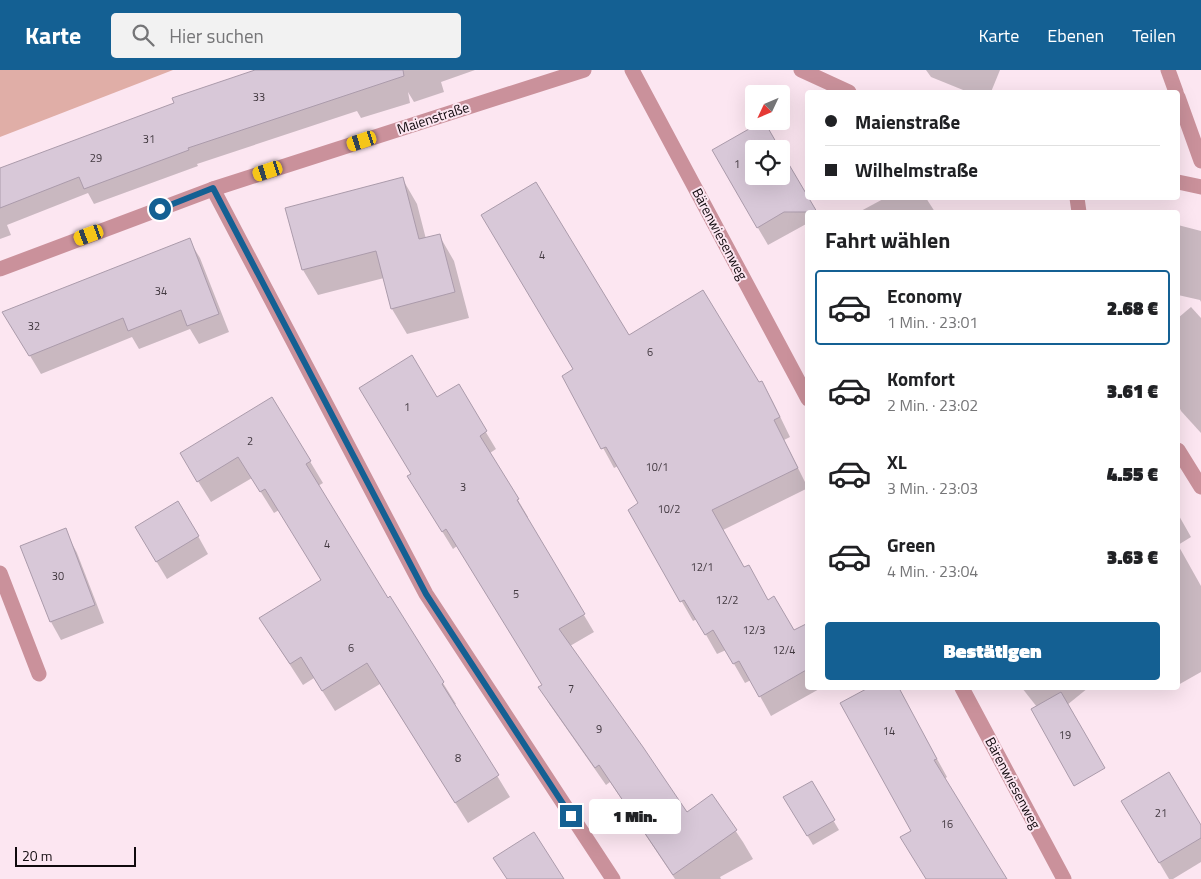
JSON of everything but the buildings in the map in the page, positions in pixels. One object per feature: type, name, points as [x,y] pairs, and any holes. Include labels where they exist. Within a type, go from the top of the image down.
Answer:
[{"type":"street","name":"Maienstraße","points":[[0,269],[213,188],[584,70]]},
{"type":"street","name":"Bärenwiesenweg","points":[[632,70],[805,393]]},
{"type":"street","points":[[801,70],[845,90]]},
{"type":"street","points":[[1168,70],[1175,90]]},
{"type":"street","points":[[1180,103],[1201,161]]},
{"type":"street","points":[[1180,182],[1201,187]]},
{"type":"street","points":[[213,188],[426,594],[613,879]]},
{"type":"street","points":[[1180,453],[1201,487]]},
{"type":"street","points":[[0,573],[40,674]]},
{"type":"street","name":"Bärenwiesenweg","points":[[963,690],[1064,879]]},
{"type":"shaded area","points":[[0,70],[173,70],[0,137]]},
{"type":"route","points":[[160,209],[213,188],[426,594],[571,816]]}]
